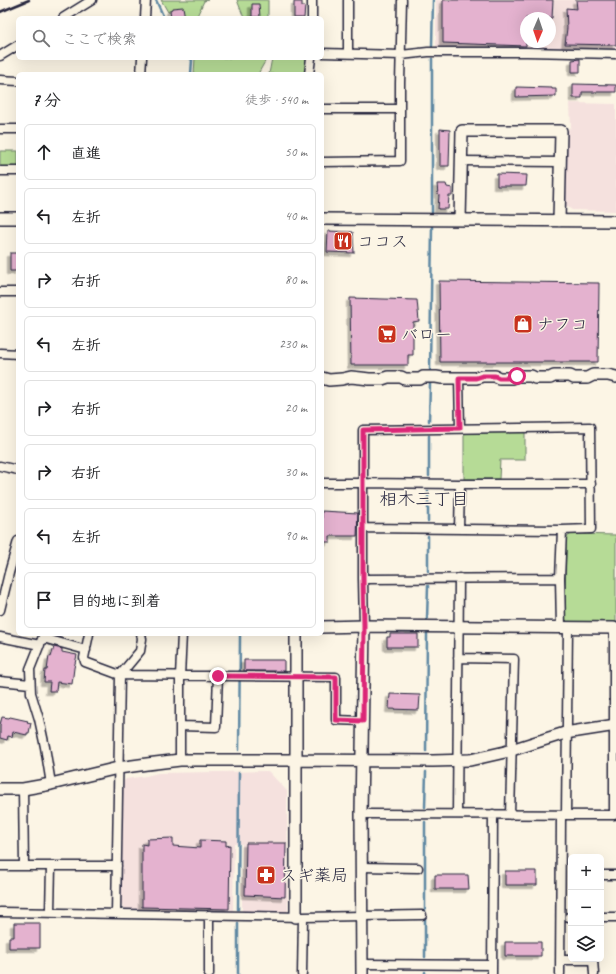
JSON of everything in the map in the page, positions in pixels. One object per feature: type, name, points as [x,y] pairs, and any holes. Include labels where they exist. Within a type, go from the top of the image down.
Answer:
[{"type":"street","points":[[66,16],[92,0]]},
{"type":"street","points":[[144,16],[146,0]]},
{"type":"street","points":[[312,0],[312,16]]},
{"type":"street","points":[[348,0],[348,54]]},
{"type":"street","points":[[324,162],[400,161],[402,0]]},
{"type":"street","points":[[0,56],[16,46]]},
{"type":"street","points":[[324,53],[401,55],[428,52],[527,52],[616,54]]},
{"type":"street","points":[[140,72],[142,60]]},
{"type":"street","points":[[309,72],[311,60]]},
{"type":"street","points":[[0,80],[16,81]]},
{"type":"street","points":[[324,109],[400,109]]},
{"type":"street","points":[[0,129],[16,128]]},
{"type":"street","points":[[460,220],[462,131],[561,131],[559,220]]},
{"type":"street","points":[[461,161],[560,162]]},
{"type":"street","points":[[0,171],[16,170]]},
{"type":"street","points":[[0,218],[16,218]]},
{"type":"street","points":[[324,219],[616,221]]},
{"type":"street","points":[[0,292],[16,292]]},
{"type":"street","points":[[0,352],[16,354]]},
{"type":"street","points":[[324,378],[330,380],[351,377],[382,379],[388,377],[401,377],[405,379],[420,379],[423,377],[476,378],[482,376],[495,376],[499,378],[531,376],[535,378],[550,378],[554,376],[587,378],[593,375],[608,375],[616,377]]},
{"type":"street","points":[[459,378],[460,428]]},
{"type":"street","points":[[363,528],[591,530],[590,427],[363,430],[363,483],[363,528],[363,579],[364,626],[361,814],[362,969],[492,965]]},
{"type":"street","points":[[0,466],[16,470]]},
{"type":"street","points":[[324,484],[591,484]]},
{"type":"street","points":[[459,529],[460,484]]},
{"type":"street","points":[[560,974],[563,815],[567,733],[565,628],[560,578],[562,530]]},
{"type":"street","points":[[0,610],[2,593],[16,548]]},
{"type":"street","points":[[457,814],[459,578]]},
{"type":"street","points":[[363,579],[560,578]]},
{"type":"street","points":[[324,627],[615,628],[614,815],[361,814]]},
{"type":"street","points":[[89,636],[84,658],[86,662],[120,675],[336,677],[336,720],[363,721]]},
{"type":"street","points":[[116,914],[120,675],[140,651],[141,636]]},
{"type":"street","points":[[180,760],[180,676],[182,636]]},
{"type":"street","points":[[296,636],[295,760],[302,974]]},
{"type":"street","points":[[0,637],[42,639],[86,650]]},
{"type":"street","points":[[42,639],[30,669],[30,684],[45,747],[51,784]]},
{"type":"street","points":[[458,658],[514,659],[510,815]]},
{"type":"street","points":[[180,726],[216,727],[218,676]]},
{"type":"street","points":[[0,681],[30,684]]},
{"type":"street","points":[[0,789],[23,789],[118,768],[180,760],[470,760],[512,750],[567,733],[615,726]]},
{"type":"street","points":[[23,789],[24,866]]},
{"type":"street","points":[[492,974],[493,814]]},
{"type":"street","points":[[0,866],[117,866]]},
{"type":"street","points":[[50,912],[51,866]]},
{"type":"street","points":[[361,867],[418,868]]},
{"type":"street","points":[[604,875],[616,875]]},
{"type":"street","points":[[0,912],[299,917],[422,915]]},
{"type":"street","points":[[209,915],[209,974]]},
{"type":"street","points":[[604,917],[616,918]]},
{"type":"street","points":[[560,960],[593,960],[594,974]]},
{"type":"shaded area","points":[[436,0],[616,0],[616,51],[436,48]]},
{"type":"shaded area","points":[[570,103],[616,104],[616,211],[572,210],[566,206],[566,131],[571,127]]},
{"type":"shaded area","points":[[268,771],[287,791],[288,910],[286,913],[242,912],[242,844],[234,844],[233,912],[124,909],[121,903],[122,783],[126,779],[158,773]]},
{"type":"green space","points":[[161,0],[208,0],[204,1],[197,16],[180,16],[180,12],[168,12]]},
{"type":"green space","points":[[237,0],[268,0],[268,16],[243,16]]},
{"type":"green space","points":[[195,60],[266,60],[259,72],[194,72]]},
{"type":"green space","points":[[272,60],[307,60],[305,72],[269,72]]},
{"type":"green space","points":[[0,151],[16,151],[16,167],[0,168]]},
{"type":"green space","points":[[464,431],[525,431],[525,460],[500,460],[499,479],[464,479]]},
{"type":"green space","points":[[571,534],[616,535],[616,623],[568,622],[565,619],[566,538]]},
{"type":"building","points":[[443,0],[553,0],[552,12],[520,12],[520,46],[443,43]]},
{"type":"building","points":[[576,0],[616,0],[616,45],[565,44],[567,28],[566,8],[577,9]]},
{"type":"building","points":[[294,2],[302,2],[302,6],[305,6],[304,16],[294,16]]},
{"type":"building","points":[[252,4],[259,4],[260,16],[252,16]]},
{"type":"building","points":[[183,7],[185,16],[171,16],[170,10],[172,8]]},
{"type":"building","points":[[580,59],[580,72],[572,72],[572,60]]},
{"type":"building","points":[[573,84],[616,85],[616,92],[582,92],[582,98],[573,98]]},
{"type":"building","points":[[516,87],[552,88],[556,89],[556,96],[516,97]]},
{"type":"building","points":[[440,129],[450,130],[449,166],[440,166]]},
{"type":"building","points":[[497,174],[527,175],[526,186],[497,186]]},
{"type":"building","points":[[437,184],[446,184],[447,187],[452,188],[452,196],[449,196],[448,209],[438,209],[439,195]]},
{"type":"building","points":[[328,231],[353,232],[354,253],[327,252]]},
{"type":"building","points":[[10,253],[16,253],[16,271],[10,271]]},
{"type":"building","points":[[439,281],[599,283],[598,362],[440,362]]},
{"type":"building","points":[[350,298],[417,300],[419,321],[413,322],[413,355],[408,355],[408,365],[351,365]]},
{"type":"building","points":[[324,511],[358,513],[357,536],[330,536],[330,542],[324,542]]},
{"type":"building","points":[[390,634],[418,634],[418,647],[387,647],[387,637],[390,637]]},
{"type":"building","points":[[54,647],[62,649],[62,652],[77,655],[72,684],[57,682],[56,691],[49,691],[50,682],[44,682],[45,670],[47,670],[49,656],[51,657]]},
{"type":"building","points":[[244,660],[284,660],[284,671],[244,671]]},
{"type":"building","points":[[390,694],[420,695],[419,710],[389,709]]},
{"type":"building","points":[[2,717],[10,717],[28,721],[27,722],[31,723],[29,733],[27,733],[27,735],[13,732],[12,737],[8,736],[7,740],[0,738],[0,725]]},
{"type":"building","points":[[173,838],[173,846],[200,848],[200,840],[226,841],[226,846],[230,845],[229,909],[142,907],[142,844],[147,845],[147,839]]},
{"type":"building","points":[[246,843],[286,843],[285,897],[245,895]]},
{"type":"building","points":[[505,871],[537,871],[537,885],[505,885]]},
{"type":"building","points":[[435,875],[468,875],[469,889],[435,889]]},
{"type":"building","points":[[14,923],[40,923],[40,948],[9,948],[9,937],[14,937]]},
{"type":"building","points":[[505,942],[541,942],[541,956],[505,956]]},
{"type":"waterway","points":[[156,0],[163,16]]},
{"type":"waterway","points":[[432,46],[433,0]]},
{"type":"waterway","points":[[432,59],[432,212]]},
{"type":"waterway","points":[[191,72],[192,60]]},
{"type":"waterway","points":[[430,369],[432,227]]},
{"type":"waterway","points":[[429,421],[430,384]]},
{"type":"waterway","points":[[429,436],[429,476]]},
{"type":"waterway","points":[[428,491],[428,521]]},
{"type":"waterway","points":[[428,536],[428,571]]},
{"type":"waterway","points":[[427,619],[428,586]]},
{"type":"waterway","points":[[426,751],[427,634]]},
{"type":"waterway","points":[[239,750],[240,636]]},
{"type":"waterway","points":[[425,807],[426,772]]},
{"type":"waterway","points":[[238,909],[239,773]]},
{"type":"waterway","points":[[425,822],[425,957]]},
{"type":"waterway","points":[[238,923],[238,974]]},
{"type":"railway","points":[[0,12],[29,0]]},
{"type":"place","name":"ココス","points":[[343,241]]},
{"type":"place","name":"ナフコ","points":[[523,324]]},
{"type":"place","name":"バロー","points":[[387,334]]},
{"type":"place","name":"スギ薬局","points":[[266,875]]},
{"type":"district","name":"相木三丁目","points":[[424,499]]},
{"type":"route","points":[[218,676],[336,677],[336,720],[363,721],[363,430],[460,428],[459,378],[495,376],[499,378],[511,378],[517,376]]}]
